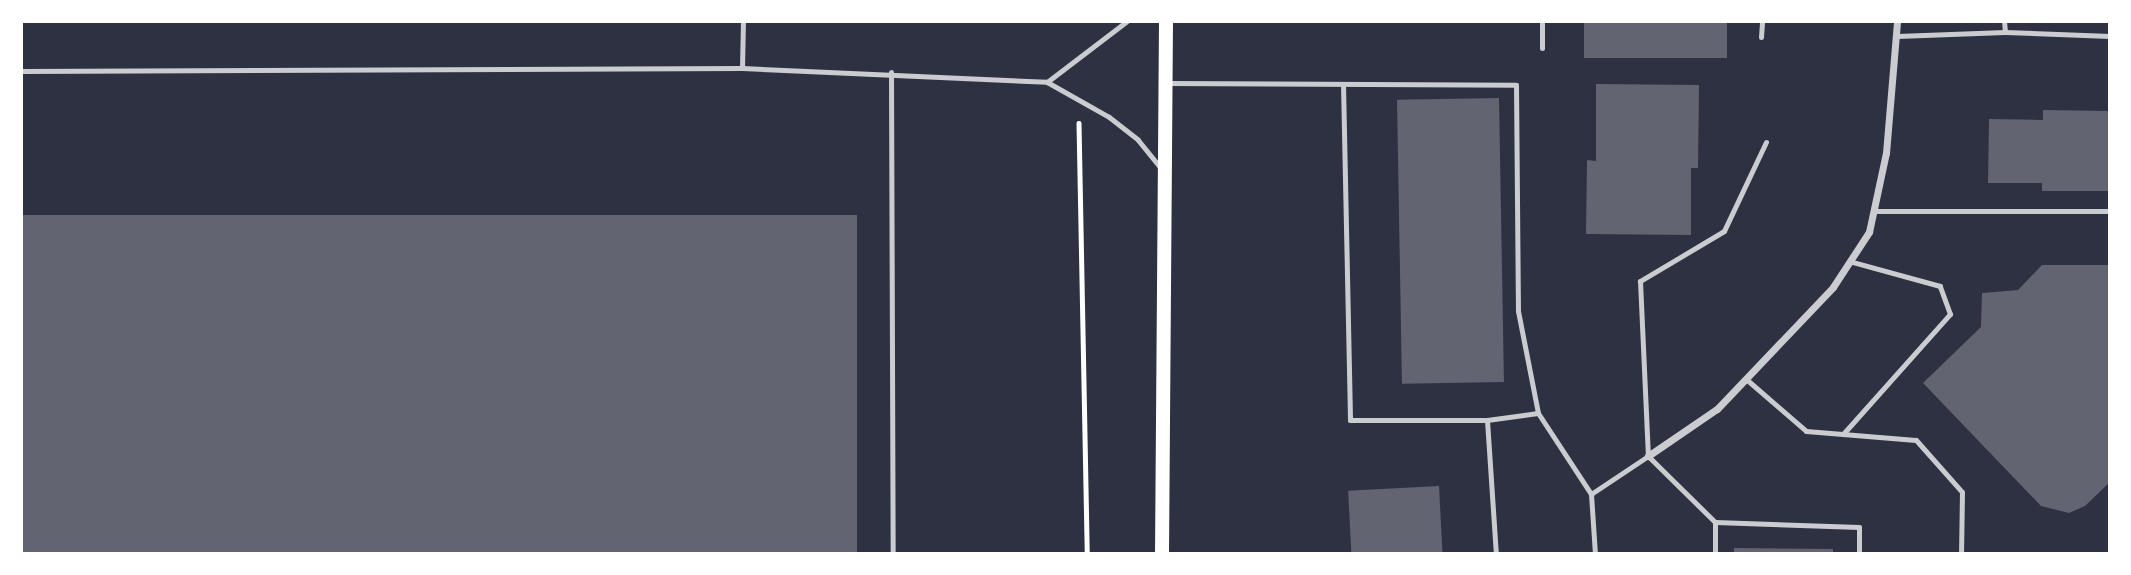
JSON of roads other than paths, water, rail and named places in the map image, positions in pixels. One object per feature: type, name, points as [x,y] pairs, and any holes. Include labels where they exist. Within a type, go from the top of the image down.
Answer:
[{"type":"main road","points":[[1162,554],[1166,21]]},
{"type":"street","points":[[1648,456],[1717,410],[1833,287],[1869,232],[1886,153],[1897,21]]},
{"type":"lane","points":[[742,68],[743,21]]},
{"type":"lane","points":[[1047,82],[1127,21]]},
{"type":"lane","points":[[1542,21],[1542,48]]},
{"type":"lane","points":[[1762,21],[1762,37]]},
{"type":"lane","points":[[2004,21],[2005,32]]},
{"type":"lane","points":[[1897,36],[2005,32],[2110,36]]},
{"type":"lane","points":[[21,71],[742,68],[891,72],[1047,82],[1109,117],[1138,139],[1164,173]]},
{"type":"lane","points":[[891,72],[893,554]]},
{"type":"lane","points":[[1166,83],[1516,85],[1518,311],[1538,413],[1591,494],[1595,554]]},
{"type":"lane","points":[[1343,84],[1350,420],[1487,420],[1538,413]]},
{"type":"lane","points":[[1715,554],[1714,523],[1648,456],[1640,281],[1724,231],[1766,142]]},
{"type":"lane","points":[[1873,211],[2110,211]]},
{"type":"lane","points":[[1843,434],[1950,314],[1940,286],[1849,261]]},
{"type":"lane","points":[[1746,379],[1806,431],[1916,440],[1962,492],[1961,554]]},
{"type":"lane","points":[[1487,420],[1496,554]]},
{"type":"lane","points":[[1591,494],[1648,456]]},
{"type":"lane","points":[[1714,523],[1859,527],[1859,554]]}]
